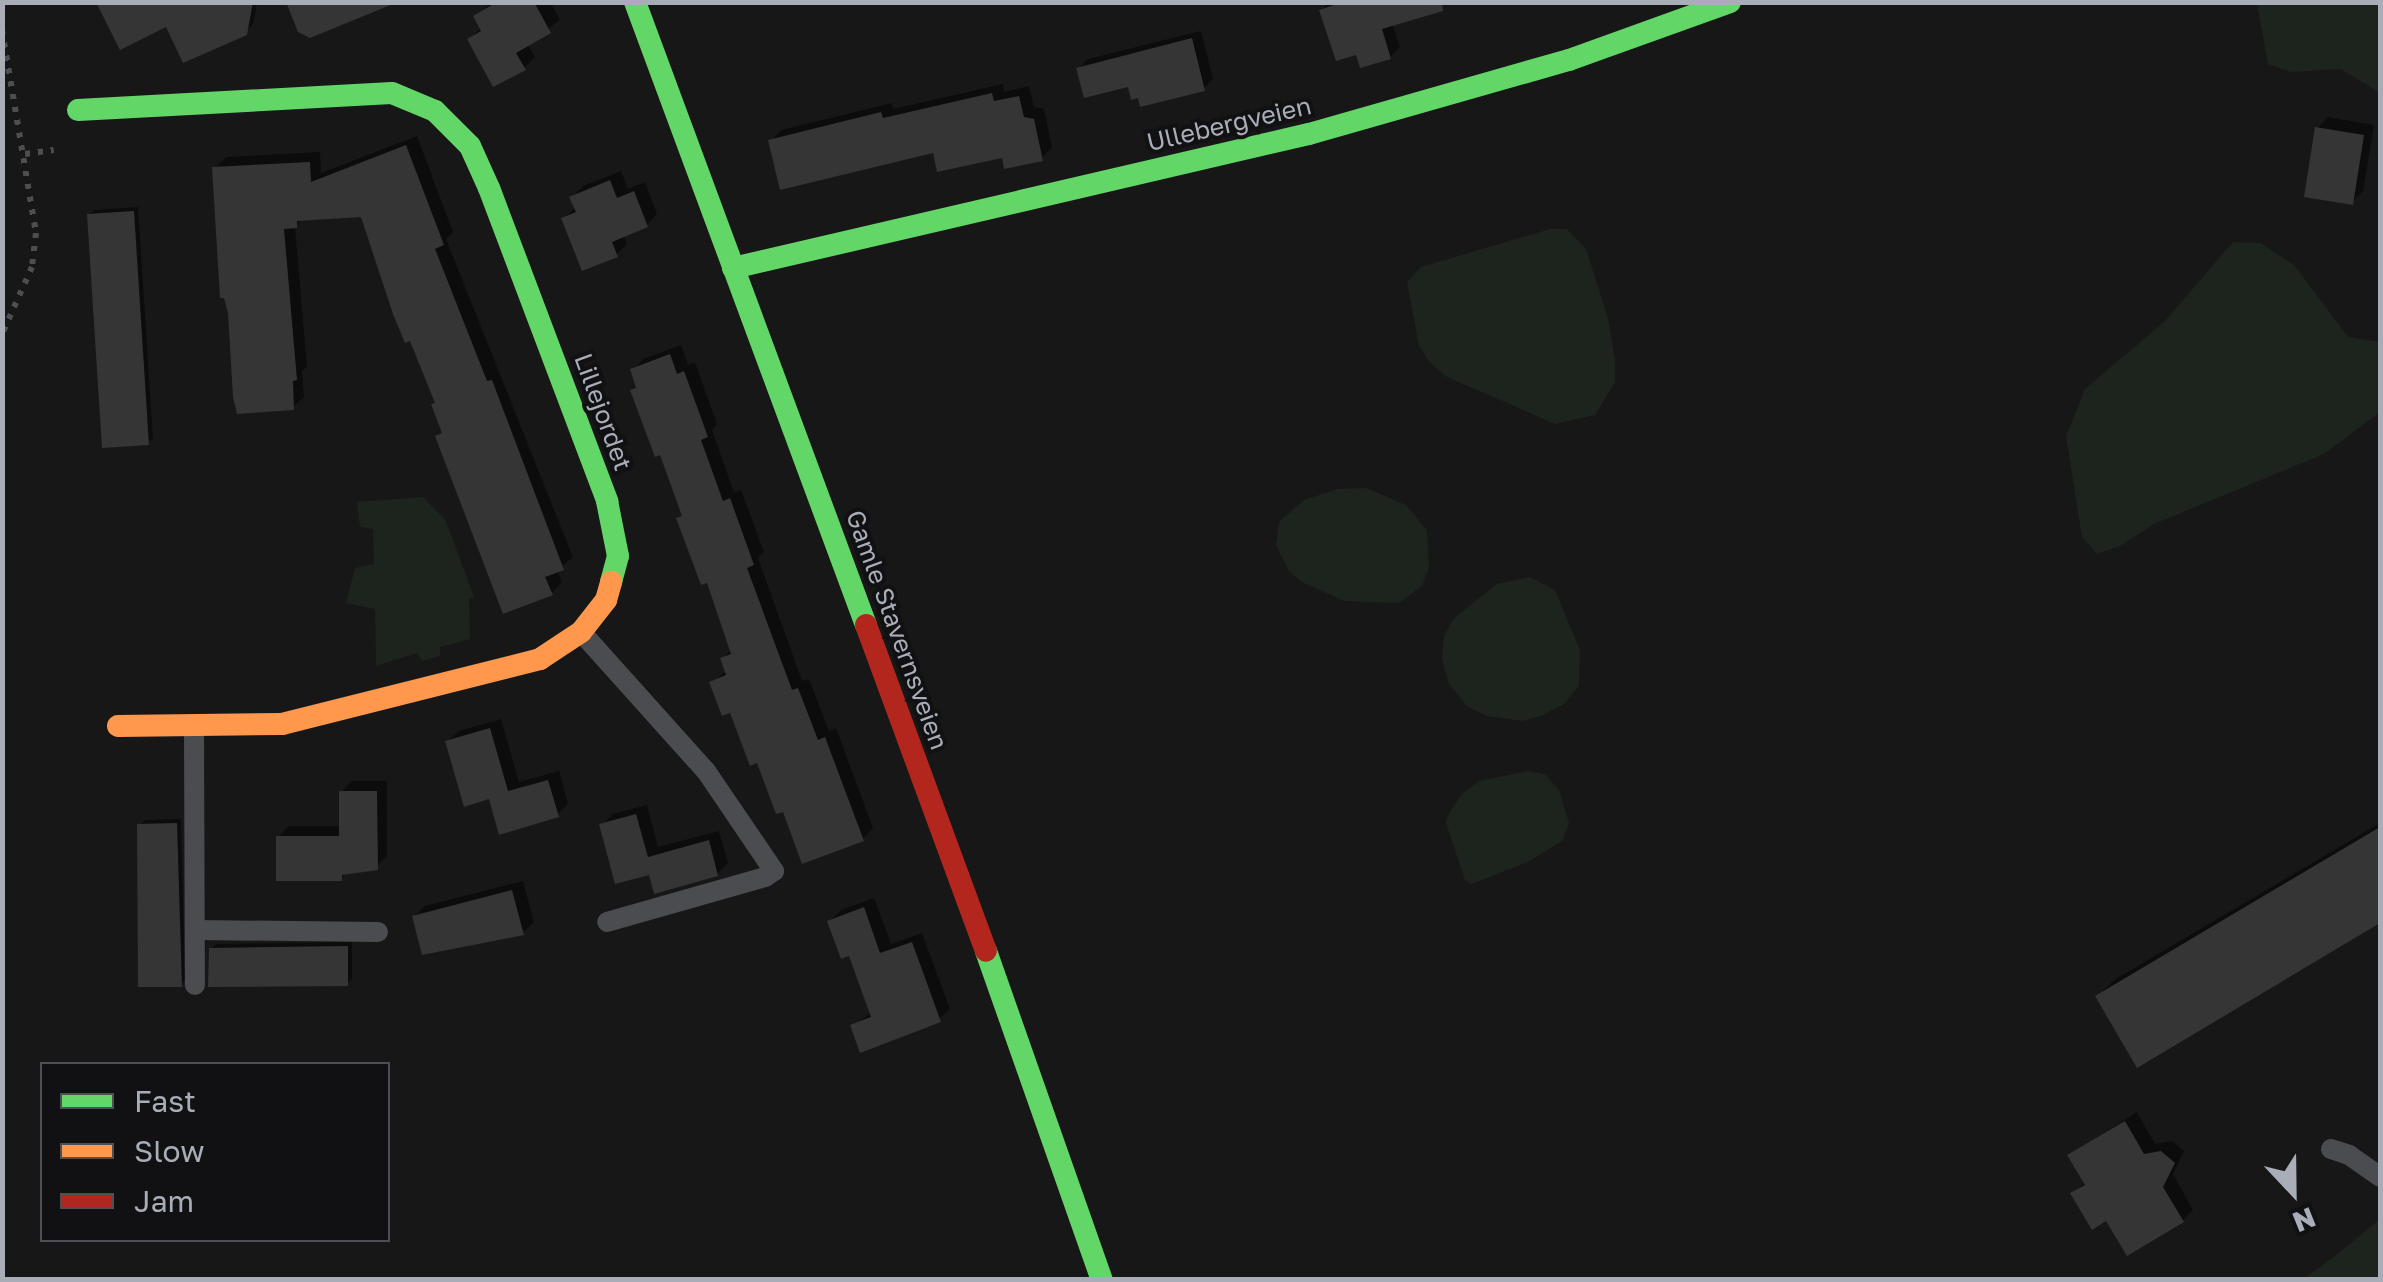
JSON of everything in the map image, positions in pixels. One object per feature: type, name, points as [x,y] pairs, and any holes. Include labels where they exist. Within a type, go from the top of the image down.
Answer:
[{"type":"street","name":"Gamle Stavernsveien","points":[[635,2],[1008,1009],[1102,1280]]},
{"type":"street","name":"Ullebergveien","points":[[733,268],[1309,134],[1569,60],[1730,2]]},
{"type":"street","name":"Lillejordet","points":[[78,110],[392,93],[436,112],[470,146],[489,188],[606,501],[618,556],[606,600],[581,632],[540,658],[420,692],[282,724],[118,726]]},
{"type":"lane","points":[[581,632],[706,771],[774,871],[608,922]]},
{"type":"lane","points":[[194,727],[195,985]]},
{"type":"lane","points":[[195,930],[378,932]]},
{"type":"lane","points":[[2332,1149],[2349,1155],[2380,1177]]},
{"type":"path","points":[[2,30],[36,233],[32,267],[2,334]]},
{"type":"shaded area","points":[[2257,3],[2380,3],[2380,93],[2341,69],[2291,72],[2268,64]]},
{"type":"shaded area","points":[[1550,229],[1567,229],[1586,249],[1608,318],[1615,360],[1615,382],[1595,415],[1555,424],[1445,376],[1428,360],[1419,346],[1407,282],[1421,267]]},
{"type":"shaded area","points":[[2233,242],[2260,243],[2294,265],[2348,337],[2380,342],[2380,412],[2324,454],[2154,524],[2120,546],[2097,554],[2082,537],[2066,436],[2085,389],[2165,321]]},
{"type":"shaded area","points":[[1366,488],[1406,505],[1427,530],[1429,568],[1422,586],[1399,603],[1344,601],[1300,581],[1289,571],[1276,545],[1279,522],[1304,500],[1338,489]]},
{"type":"shaded area","points":[[423,497],[445,519],[474,597],[469,599],[470,639],[440,647],[440,656],[422,661],[417,653],[376,666],[375,609],[346,603],[355,568],[374,564],[373,529],[360,527],[357,502]]},
{"type":"shaded area","points":[[1530,577],[1555,590],[1580,650],[1579,686],[1564,704],[1543,715],[1523,721],[1487,716],[1467,706],[1449,684],[1442,659],[1444,636],[1454,618],[1497,584]]},
{"type":"shaded area","points":[[1528,771],[1545,774],[1559,790],[1569,823],[1562,841],[1528,862],[1471,884],[1465,880],[1446,823],[1448,815],[1461,795],[1479,781]]},
{"type":"shaded area","points":[[2380,1219],[2380,1279],[2304,1279],[2344,1249]]},
{"type":"building","points":[[96,2],[253,2],[247,35],[183,63],[166,27],[120,50]]},
{"type":"building","points":[[286,2],[393,4],[310,38],[298,32]]},
{"type":"building","points":[[497,2],[534,2],[551,33],[516,53],[526,70],[493,87],[467,39],[481,31],[473,16]]},
{"type":"building","points":[[1343,2],[1442,2],[1443,11],[1382,29],[1391,59],[1360,68],[1356,55],[1336,61],[1319,10]]},
{"type":"building","points":[[1192,38],[1205,91],[1140,107],[1138,98],[1131,100],[1128,87],[1084,98],[1076,68]]},
{"type":"building","points":[[992,93],[994,101],[1019,96],[1024,117],[1034,119],[1043,161],[1004,169],[1002,158],[937,172],[933,153],[780,190],[768,140],[881,112],[883,118]]},
{"type":"building","points":[[2315,127],[2364,135],[2353,205],[2304,197]]},
{"type":"building","points":[[406,145],[444,245],[435,249],[487,381],[492,380],[564,570],[545,577],[553,595],[503,614],[435,436],[442,433],[431,404],[435,403],[410,341],[405,343],[393,314],[361,217],[297,221],[297,228],[284,229],[297,380],[293,381],[294,410],[237,414],[233,397],[228,313],[224,298],[220,298],[212,167],[310,162],[311,182]]},
{"type":"building","points":[[610,180],[617,198],[634,191],[648,227],[612,242],[618,257],[582,271],[561,218],[576,212],[569,197]]},
{"type":"building","points":[[134,211],[149,445],[102,448],[87,214]]},
{"type":"building","points":[[670,354],[677,374],[684,371],[708,437],[701,440],[723,501],[730,498],[754,565],[747,568],[792,690],[798,688],[818,740],[825,737],[864,841],[802,864],[783,812],[776,814],[757,763],[750,766],[730,713],[722,716],[709,682],[726,675],[720,658],[731,654],[707,583],[701,585],[676,518],[682,516],[660,455],[655,457],[630,390],[636,388],[630,369]]},
{"type":"building","points":[[490,728],[508,791],[548,780],[559,817],[499,835],[489,799],[464,807],[445,741]]},
{"type":"building","points":[[339,791],[377,791],[378,870],[342,875],[342,881],[276,881],[276,836],[339,836]]},
{"type":"building","points":[[636,814],[648,857],[709,840],[718,876],[654,894],[649,875],[615,884],[599,824]]},
{"type":"building","points":[[177,823],[182,987],[138,987],[137,824]]},
{"type":"building","points":[[2380,827],[2380,923],[2137,1068],[2095,996]]},
{"type":"building","points":[[512,890],[524,935],[422,955],[412,916]]},
{"type":"building","points":[[864,907],[880,953],[912,942],[941,1022],[860,1053],[850,1025],[871,1017],[849,956],[841,959],[827,921]]},
{"type":"building","points":[[348,946],[348,986],[208,987],[209,948]]},
{"type":"building","points":[[2125,1121],[2144,1154],[2161,1151],[2175,1163],[2163,1187],[2184,1222],[2127,1256],[2106,1221],[2092,1230],[2070,1193],[2085,1185],[2067,1155]]},
{"type":"traffic: fast","points":[[635,2],[866,625]]},
{"type":"traffic: fast","points":[[733,268],[1309,134],[1569,60],[1730,2]]},
{"type":"traffic: fast","points":[[78,110],[392,93],[435,111],[470,146],[489,188],[607,501],[618,556],[611,582]]},
{"type":"traffic: fast","points":[[986,951],[1102,1280]]},
{"type":"traffic: slow","points":[[118,726],[282,724],[540,659],[581,632],[606,600],[611,582]]},
{"type":"traffic: jam","points":[[866,625],[986,951]]}]
